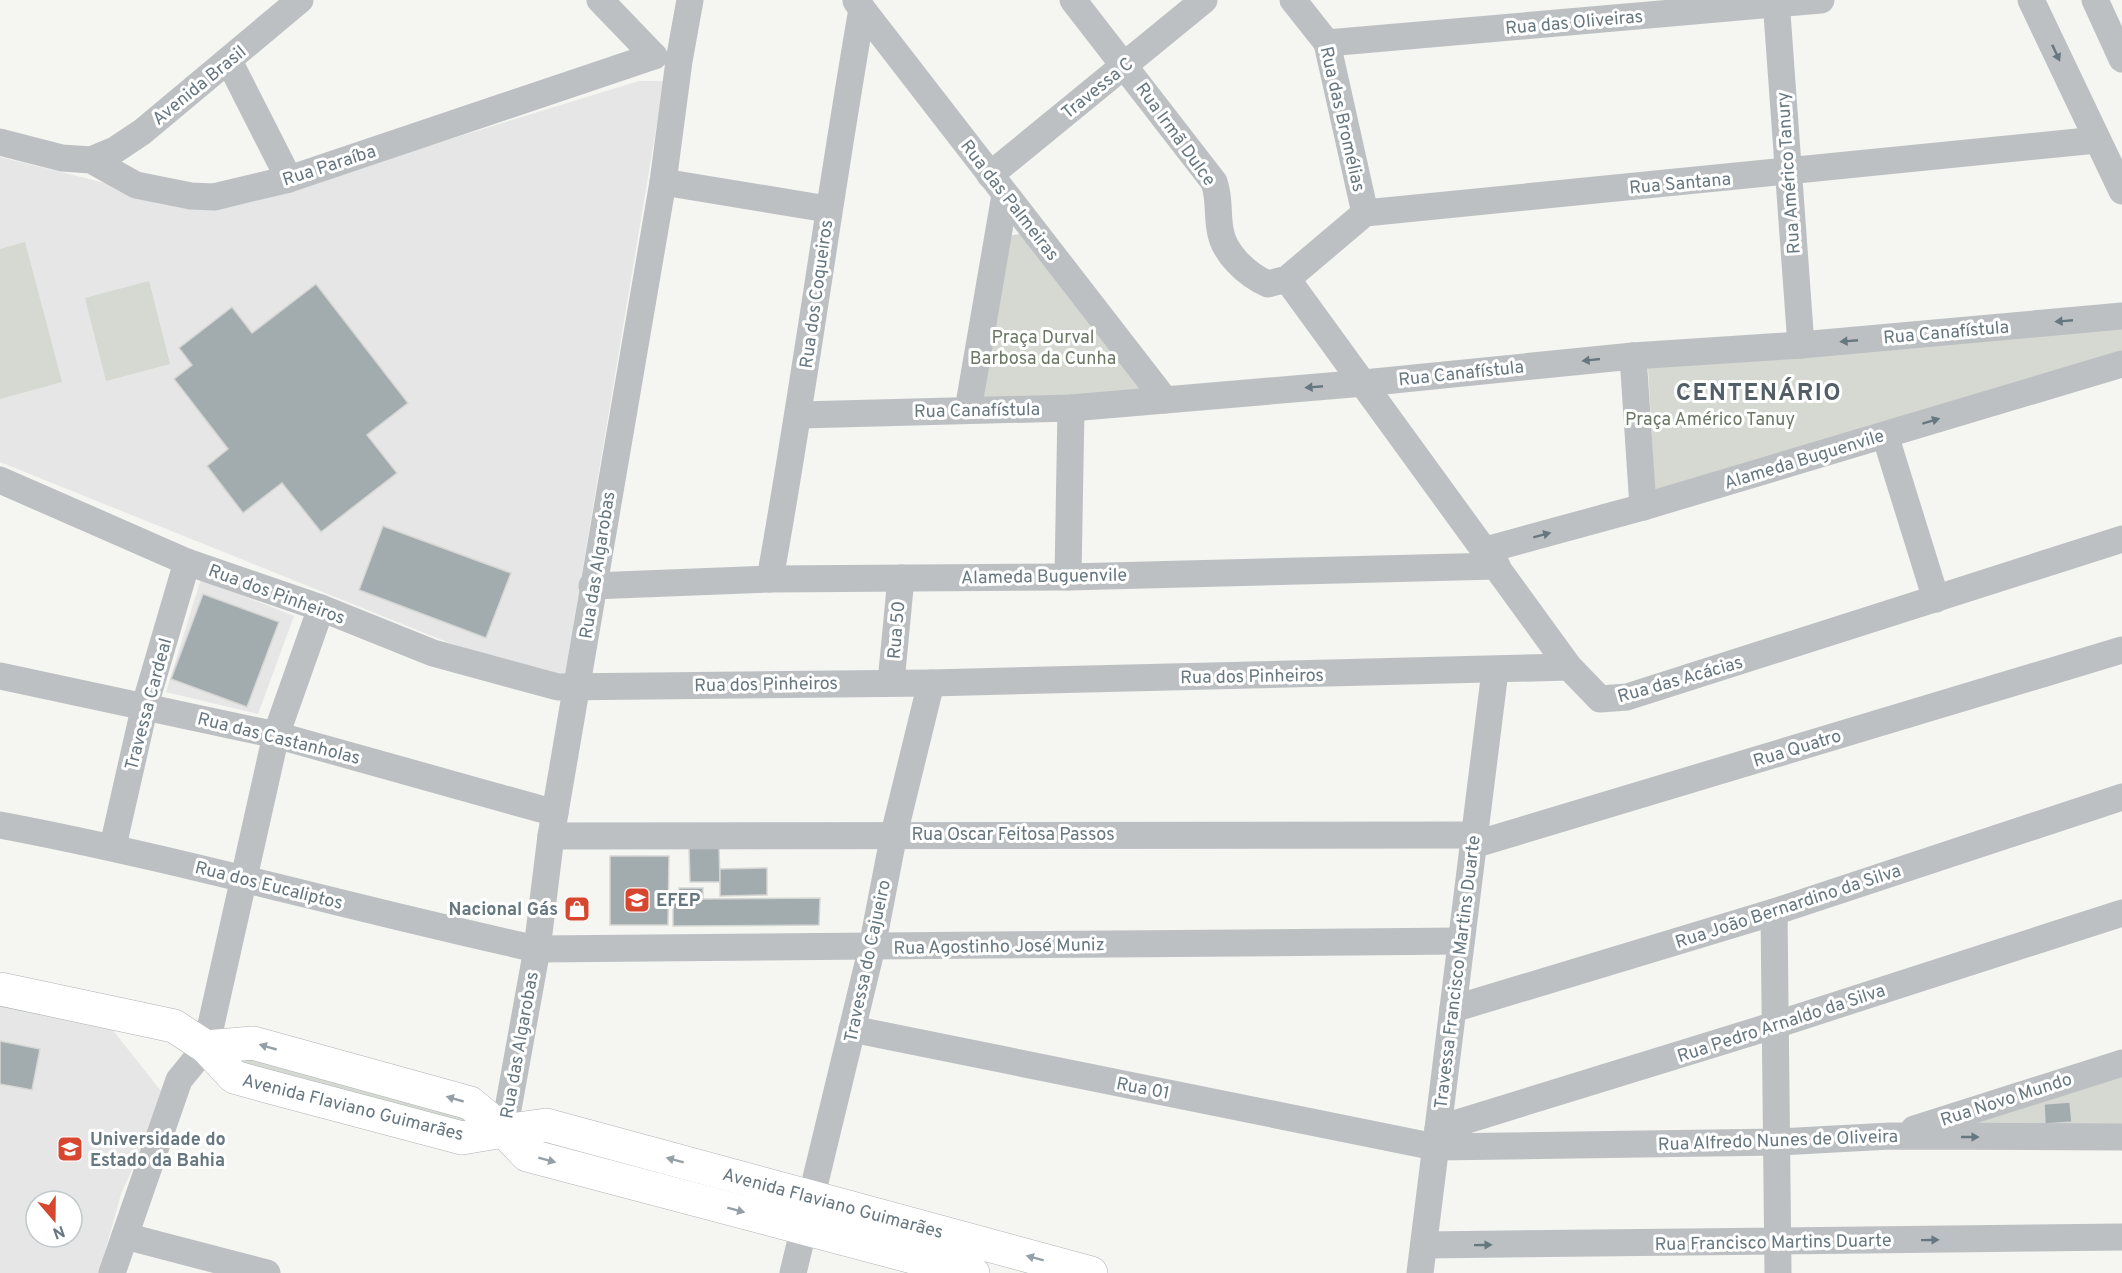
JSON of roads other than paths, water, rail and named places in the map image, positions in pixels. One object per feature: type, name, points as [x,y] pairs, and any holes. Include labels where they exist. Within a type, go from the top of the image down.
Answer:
[{"type":"main road","name":"Avenida Flaviano Guimarães","points":[[0,989],[174,1026],[207,1047],[234,1077],[462,1138],[546,1125],[1091,1273]]},
{"type":"main road","name":"Avenida Flaviano Guimarães","points":[[504,1131],[527,1155],[973,1273]]},
{"type":"street","points":[[600,0],[666,58]]},
{"type":"street","name":"Rua das Algarobas","points":[[504,1131],[537,949],[553,825],[578,687],[592,586],[663,182],[666,58],[690,0]]},
{"type":"street","name":"Rua Irmã Dulce","points":[[1073,0],[1214,182],[1220,197],[1220,229],[1239,265],[1255,279],[1268,284],[1287,279]]},
{"type":"street","name":"Travessa C","points":[[998,185],[1125,65],[1204,0]]},
{"type":"street","name":"Rua das Bromélias","points":[[1293,0],[1327,43],[1365,213]]},
{"type":"street","name":"Rua das Oliveiras","points":[[1327,43],[1821,0]]},
{"type":"street","points":[[2031,0],[2122,191]]},
{"type":"street","points":[[2095,0],[2122,59]]},
{"type":"street","name":"Avenida Brasil","points":[[91,160],[115,150],[142,132],[229,61],[296,1]]},
{"type":"street","name":"Rua Américo Tanury","points":[[1776,3],[1801,345]]},
{"type":"street","name":"Rua das Palmeiras","points":[[858,4],[1165,400]]},
{"type":"street","name":"Rua dos Coqueiros","points":[[770,579],[800,415],[827,209],[858,4]]},
{"type":"street","name":"Rua Paraíba","points":[[0,142],[51,156],[91,160],[136,185],[191,196],[214,197],[289,179],[666,58]]},
{"type":"street","points":[[229,61],[289,179]]},
{"type":"street","name":"Rua Santana","points":[[1365,213],[1788,173],[2097,140]]},
{"type":"street","points":[[663,182],[827,209]]},
{"type":"street","points":[[968,410],[998,185]]},
{"type":"street","points":[[1287,279],[1365,213]]},
{"type":"street","name":"Rua das Acácias","points":[[1287,279],[1569,667],[1600,699],[1618,699],[2122,539]]},
{"type":"street","name":"Rua Canafístula","points":[[800,415],[1071,408],[1364,383],[1633,356],[1801,345],[2122,316]]},
{"type":"street","points":[[1633,356],[1643,507]]},
{"type":"street","name":"Alameda Buguenvile","points":[[592,586],[770,579],[1068,577],[1491,558],[1643,507],[2122,364]]},
{"type":"street","points":[[1068,577],[1071,408]]},
{"type":"street","points":[[1885,435],[1936,599]]},
{"type":"street","name":"Rua dos Pinheiros","points":[[0,480],[188,562],[321,608],[433,653],[558,687],[930,683],[1495,671],[1569,667]]},
{"type":"street","name":"Travessa Cardeal","points":[[113,846],[145,705],[188,562]]},
{"type":"street","name":"Rua 50","points":[[891,682],[901,578]]},
{"type":"street","points":[[112,1273],[179,1080],[207,1047],[276,735],[321,608]]},
{"type":"street","name":"Rua Quatro","points":[[1473,840],[2122,650]]},
{"type":"street","name":"Travessa Francisco Martins Duarte","points":[[1419,1273],[1495,671]]},
{"type":"street","name":"Rua das Castanholas","points":[[0,676],[145,705],[276,735],[553,825]]},
{"type":"street","name":"Travessa do Cajueiro","points":[[793,1273],[872,947],[894,834],[930,683]]},
{"type":"street","name":"Rua João Bernardino da Silva","points":[[1453,1010],[1774,912],[2122,797]]},
{"type":"street","name":"Rua dos Eucaliptos","points":[[0,825],[113,846],[396,919],[537,949]]},
{"type":"street","name":"Rua Oscar Feitosa Passos","points":[[553,825],[894,834],[1473,840]]},
{"type":"street","points":[[1774,912],[1779,1142],[1778,1273]]},
{"type":"street","name":"Rua Pedro Arnaldo da Silva","points":[[1436,1138],[2122,913]]},
{"type":"street","name":"Rua Agostinho José Muniz","points":[[537,949],[1461,941]]},
{"type":"street","name":"Rua 01","points":[[852,1029],[1436,1138]]},
{"type":"street","name":"Rua Novo Mundo","points":[[1890,1136],[2122,1063]]},
{"type":"street","name":"Rua Alfredo Nunes de Oliveira","points":[[1436,1138],[1779,1142],[1890,1136],[2122,1137]]},
{"type":"street","points":[[125,1236],[267,1273]]},
{"type":"street","name":"Rua Francisco Martins Duarte","points":[[1424,1245],[2122,1237]]},
{"type":"place","name":"EFEP","points":[[637,900]]},
{"type":"place","name":"Nacional Gás","points":[[577,909]]},
{"type":"place","name":"Universidade do Estado da Bahia","points":[[70,1149]]},
{"type":"district","name":"CENTENÁRIO","points":[[1759,392]]},
{"type":"park label","name":"Praça Durval Barbosa da Cunha","points":[[1043,347]]},
{"type":"park label","name":"Praça Américo Tanuy","points":[[1710,419]]}]
